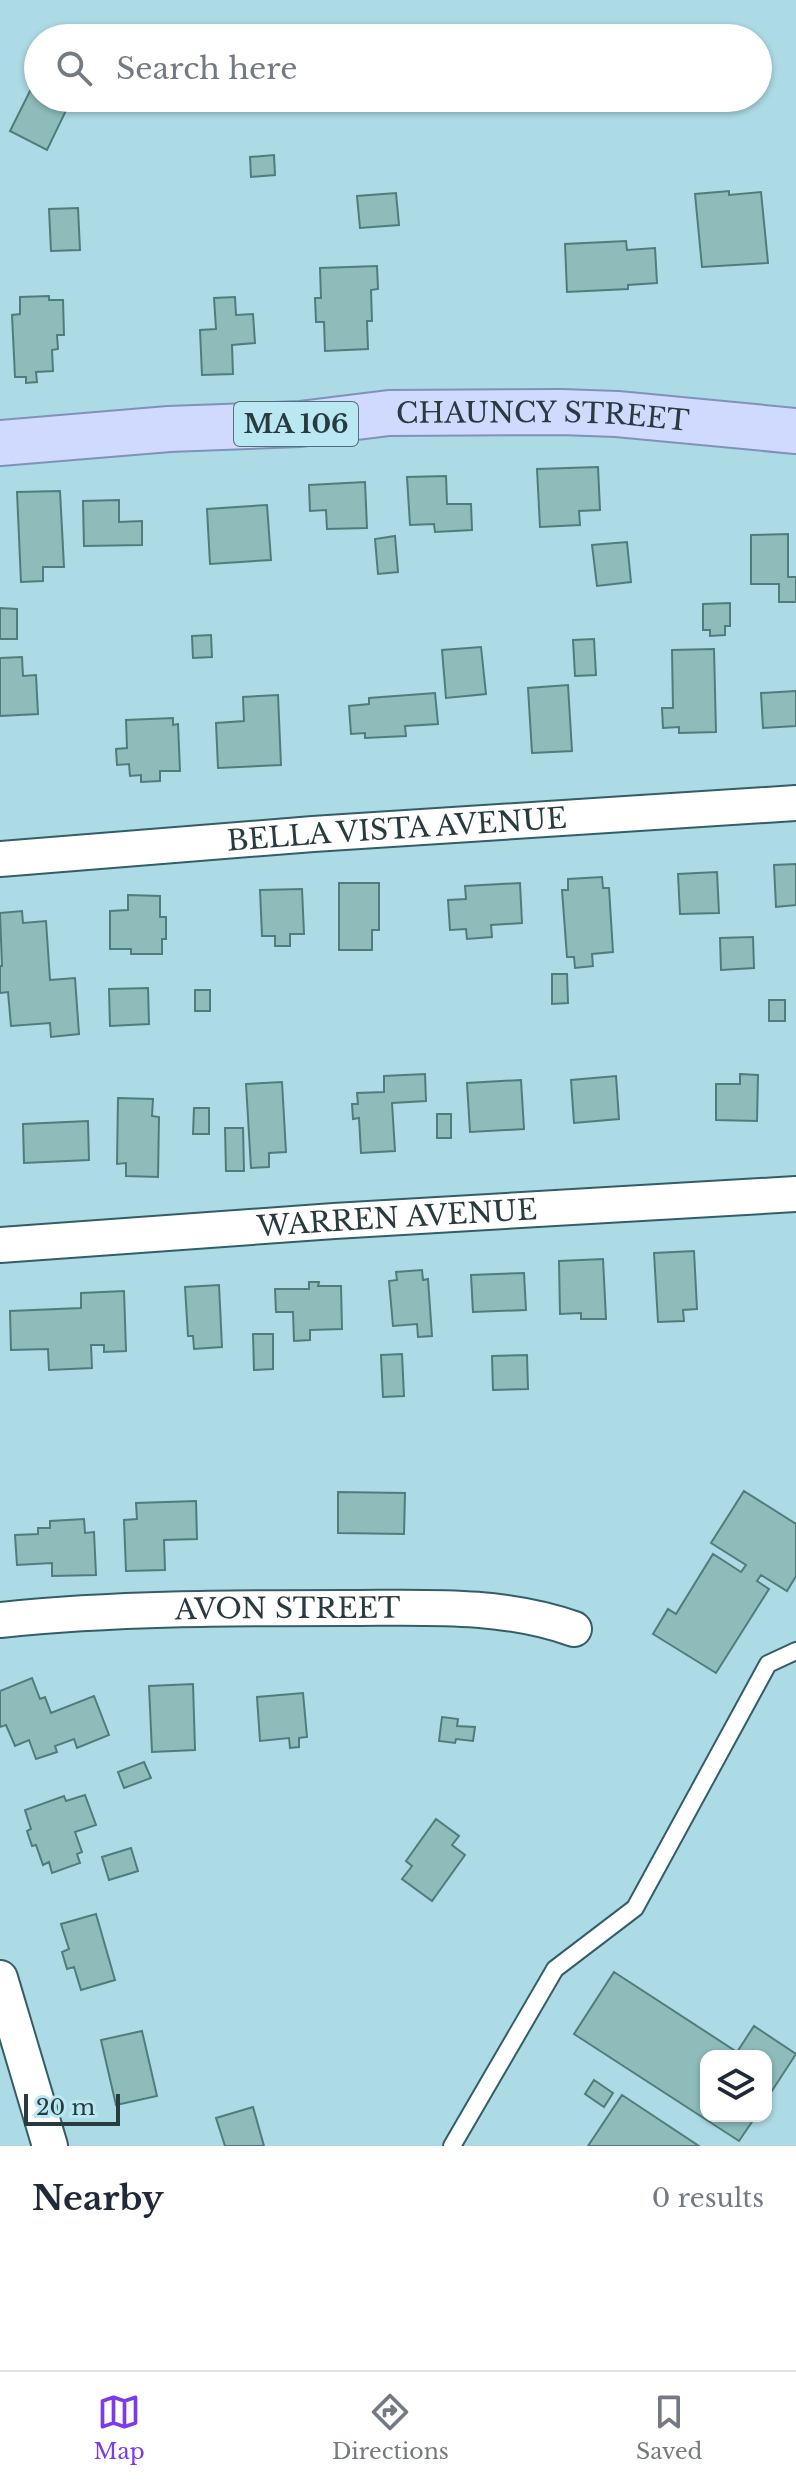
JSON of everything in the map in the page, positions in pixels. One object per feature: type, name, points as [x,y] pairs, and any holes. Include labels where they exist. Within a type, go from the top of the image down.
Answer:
[{"type":"main road","name":"CHAUNCY STREET","points":[[0,443],[169,429],[300,424],[389,413],[617,414],[796,431]]},
{"type":"street","name":"BELLA VISTA AVENUE","points":[[0,859],[313,834],[796,803]]},
{"type":"street","name":"WARREN AVENUE","points":[[0,1245],[381,1218],[796,1194]]},
{"type":"street","name":"AVON STREET","points":[[0,1620],[60,1614],[283,1608],[481,1609],[543,1618],[574,1629]]},
{"type":"street","points":[[0,1978],[50,2146]]},
{"type":"lane","points":[[452,2146],[555,1969],[635,1908],[768,1664],[796,1651]]},
{"type":"building","points":[[24,103],[24,112],[65,112],[47,150],[10,131]]},
{"type":"building","points":[[274,155],[275,175],[251,177],[250,157]]},
{"type":"building","points":[[729,191],[729,195],[761,192],[768,263],[702,267],[695,194]]},
{"type":"building","points":[[396,193],[399,225],[360,228],[357,196]]},
{"type":"building","points":[[78,208],[80,250],[51,251],[49,209]]},
{"type":"building","points":[[626,241],[627,250],[655,248],[657,283],[628,285],[628,289],[567,292],[565,244]]},
{"type":"building","points":[[377,266],[378,289],[371,290],[372,321],[367,321],[368,349],[325,351],[324,322],[316,322],[315,298],[321,298],[320,268]]},
{"type":"building","points":[[49,296],[49,300],[63,300],[64,335],[57,335],[58,349],[52,350],[53,371],[36,372],[37,382],[26,383],[26,377],[15,377],[12,315],[20,314],[20,297]]},
{"type":"building","points":[[235,297],[236,315],[253,314],[255,343],[232,345],[233,374],[202,375],[200,330],[216,329],[214,298]]},
{"type":"building","points":[[598,467],[600,510],[579,511],[580,525],[540,527],[537,469]]},
{"type":"building","points":[[446,476],[447,504],[471,504],[472,530],[435,532],[434,524],[410,525],[407,477]]},
{"type":"building","points":[[365,482],[367,528],[327,529],[326,510],[310,511],[309,485]]},
{"type":"building","points":[[60,491],[64,567],[43,567],[43,581],[21,582],[17,492]]},
{"type":"building","points":[[119,500],[119,522],[142,521],[142,545],[84,546],[83,501]]},
{"type":"building","points":[[267,505],[271,560],[210,564],[207,509]]},
{"type":"building","points":[[788,534],[788,577],[796,577],[796,602],[779,602],[779,584],[751,584],[751,535]]},
{"type":"building","points":[[395,536],[398,572],[378,574],[375,539]]},
{"type":"building","points":[[627,542],[631,582],[597,586],[592,545]]},
{"type":"building","points":[[730,603],[730,626],[725,626],[725,635],[710,636],[710,630],[703,630],[703,604]]},
{"type":"building","points":[[0,608],[17,609],[17,639],[0,639]]},
{"type":"building","points":[[211,635],[212,657],[193,658],[192,636]]},
{"type":"building","points":[[594,639],[596,675],[575,676],[573,640]]},
{"type":"building","points":[[481,647],[486,694],[446,698],[442,650]]},
{"type":"building","points":[[714,649],[716,732],[679,733],[679,727],[663,728],[662,708],[673,708],[672,650]]},
{"type":"building","points":[[22,657],[23,676],[36,675],[38,714],[0,716],[0,658]]},
{"type":"building","points":[[568,685],[572,751],[532,753],[528,688]]},
{"type":"building","points":[[796,691],[796,726],[763,728],[761,693]]},
{"type":"building","points":[[435,693],[438,724],[405,726],[406,736],[365,738],[365,733],[351,734],[349,706],[369,704],[369,698]]},
{"type":"building","points":[[278,695],[281,765],[218,768],[216,723],[244,721],[243,697]]},
{"type":"building","points":[[173,718],[173,725],[178,724],[180,771],[160,771],[160,781],[141,782],[141,775],[130,776],[129,764],[117,765],[116,749],[127,748],[126,720]]},
{"type":"building","points":[[796,864],[796,905],[776,907],[774,865]]},
{"type":"building","points":[[717,872],[719,913],[680,914],[678,874]]},
{"type":"building","points":[[602,877],[603,888],[609,888],[613,952],[592,954],[593,966],[575,968],[574,957],[567,957],[562,890],[568,890],[568,879]]},
{"type":"building","points":[[339,883],[379,883],[379,930],[372,930],[372,950],[339,950]]},
{"type":"building","points":[[520,883],[522,923],[491,925],[492,937],[467,939],[466,929],[450,930],[448,900],[466,899],[465,886]]},
{"type":"building","points":[[302,889],[304,934],[290,934],[290,946],[275,946],[275,936],[262,936],[260,890]]},
{"type":"building","points":[[128,895],[160,896],[160,917],[166,917],[162,954],[131,954],[131,949],[110,949],[110,911],[128,910]]},
{"type":"building","points":[[22,911],[23,923],[46,921],[50,980],[75,978],[79,1034],[51,1037],[50,1023],[11,1026],[8,992],[0,993],[0,913]]},
{"type":"building","points":[[753,937],[754,968],[721,970],[720,938]]},
{"type":"building","points":[[552,974],[567,974],[568,1003],[552,1004]]},
{"type":"building","points":[[148,988],[149,1024],[110,1026],[109,989]]},
{"type":"building","points":[[195,990],[210,990],[210,1011],[195,1011]]},
{"type":"building","points":[[769,1000],[785,1000],[785,1021],[769,1021]]},
{"type":"building","points":[[425,1074],[426,1101],[392,1103],[395,1151],[361,1153],[359,1118],[353,1119],[352,1104],[358,1104],[357,1093],[384,1092],[384,1076]]},
{"type":"building","points":[[740,1074],[758,1075],[757,1121],[716,1120],[716,1084],[740,1084]]},
{"type":"building","points":[[616,1076],[619,1119],[574,1123],[571,1080]]},
{"type":"building","points":[[521,1080],[524,1129],[470,1132],[467,1083]]},
{"type":"building","points":[[282,1082],[286,1152],[269,1153],[269,1167],[251,1168],[246,1084]]},
{"type":"building","points":[[118,1098],[153,1099],[152,1116],[159,1117],[158,1177],[126,1176],[126,1163],[117,1164]]},
{"type":"building","points":[[194,1108],[209,1108],[209,1134],[193,1134]]},
{"type":"building","points":[[437,1114],[451,1114],[451,1138],[437,1138]]},
{"type":"building","points":[[88,1121],[89,1160],[24,1163],[23,1124]]},
{"type":"building","points":[[225,1128],[243,1128],[244,1171],[226,1171]]},
{"type":"building","points":[[694,1251],[697,1309],[683,1310],[684,1321],[658,1322],[654,1253]]},
{"type":"building","points":[[603,1259],[606,1319],[581,1319],[581,1313],[560,1314],[559,1261]]},
{"type":"building","points":[[422,1270],[423,1280],[428,1279],[432,1336],[418,1337],[417,1324],[393,1326],[389,1281],[397,1280],[396,1272]]},
{"type":"building","points":[[524,1273],[526,1310],[473,1312],[471,1275]]},
{"type":"building","points":[[309,1282],[319,1282],[318,1286],[341,1286],[342,1329],[310,1330],[310,1340],[294,1341],[293,1312],[276,1312],[275,1289],[309,1289]]},
{"type":"building","points":[[219,1285],[222,1347],[194,1349],[193,1336],[188,1336],[185,1287]]},
{"type":"building","points":[[124,1291],[126,1351],[104,1352],[104,1345],[91,1345],[92,1368],[49,1370],[48,1349],[11,1350],[10,1311],[81,1308],[81,1293]]},
{"type":"building","points":[[253,1334],[273,1334],[273,1369],[254,1370]]},
{"type":"building","points":[[402,1354],[404,1396],[383,1397],[381,1355]]},
{"type":"building","points":[[527,1355],[528,1389],[493,1390],[492,1356]]},
{"type":"building","points":[[744,1491],[796,1524],[796,1576],[787,1591],[761,1575],[757,1581],[769,1589],[716,1673],[653,1634],[668,1609],[676,1614],[713,1554],[741,1572],[746,1565],[711,1543]]},
{"type":"building","points":[[338,1492],[405,1493],[404,1534],[338,1533]]},
{"type":"building","points":[[196,1501],[197,1539],[164,1540],[165,1570],[126,1571],[124,1520],[137,1519],[136,1503]]},
{"type":"building","points":[[84,1519],[85,1533],[94,1532],[96,1575],[52,1576],[52,1563],[17,1565],[15,1535],[38,1534],[38,1528],[50,1528],[50,1521]]},
{"type":"building","points":[[32,1678],[40,1699],[45,1697],[51,1713],[94,1696],[109,1735],[77,1748],[74,1739],[55,1746],[57,1752],[36,1759],[29,1740],[15,1746],[6,1725],[0,1727],[0,1691]]},
{"type":"building","points":[[193,1684],[195,1750],[152,1752],[149,1686]]},
{"type":"building","points":[[303,1693],[307,1737],[299,1738],[299,1747],[290,1748],[289,1738],[260,1741],[257,1697]]},
{"type":"building","points":[[442,1717],[458,1719],[457,1726],[475,1727],[473,1741],[439,1741]]},
{"type":"building","points":[[144,1762],[151,1778],[124,1788],[118,1772]]},
{"type":"building","points":[[85,1795],[96,1825],[75,1832],[82,1852],[77,1854],[80,1863],[52,1873],[49,1862],[43,1865],[36,1845],[32,1846],[25,1810],[64,1796],[66,1801]]},
{"type":"building","points":[[436,1819],[459,1836],[452,1845],[465,1855],[432,1901],[402,1879],[412,1866],[406,1861]]},
{"type":"building","points":[[131,1848],[138,1871],[109,1880],[102,1857]]},
{"type":"building","points":[[96,1914],[115,1980],[81,1990],[74,1967],[67,1969],[62,1952],[69,1949],[61,1924]]},
{"type":"building","points":[[614,1972],[734,2050],[700,2050],[700,2116],[574,2034]]},
{"type":"building","points":[[754,2026],[796,2054],[772,2091],[772,2050],[738,2050]]},
{"type":"building","points":[[142,2031],[157,2096],[116,2105],[101,2040]]},
{"type":"building","points":[[594,2080],[613,2093],[604,2107],[585,2094]]},
{"type":"building","points":[[622,2095],[699,2146],[588,2146]]},
{"type":"building","points":[[253,2107],[264,2146],[225,2146],[216,2118]]},
{"type":"building","points":[[710,2122],[752,2122],[739,2141]]}]
